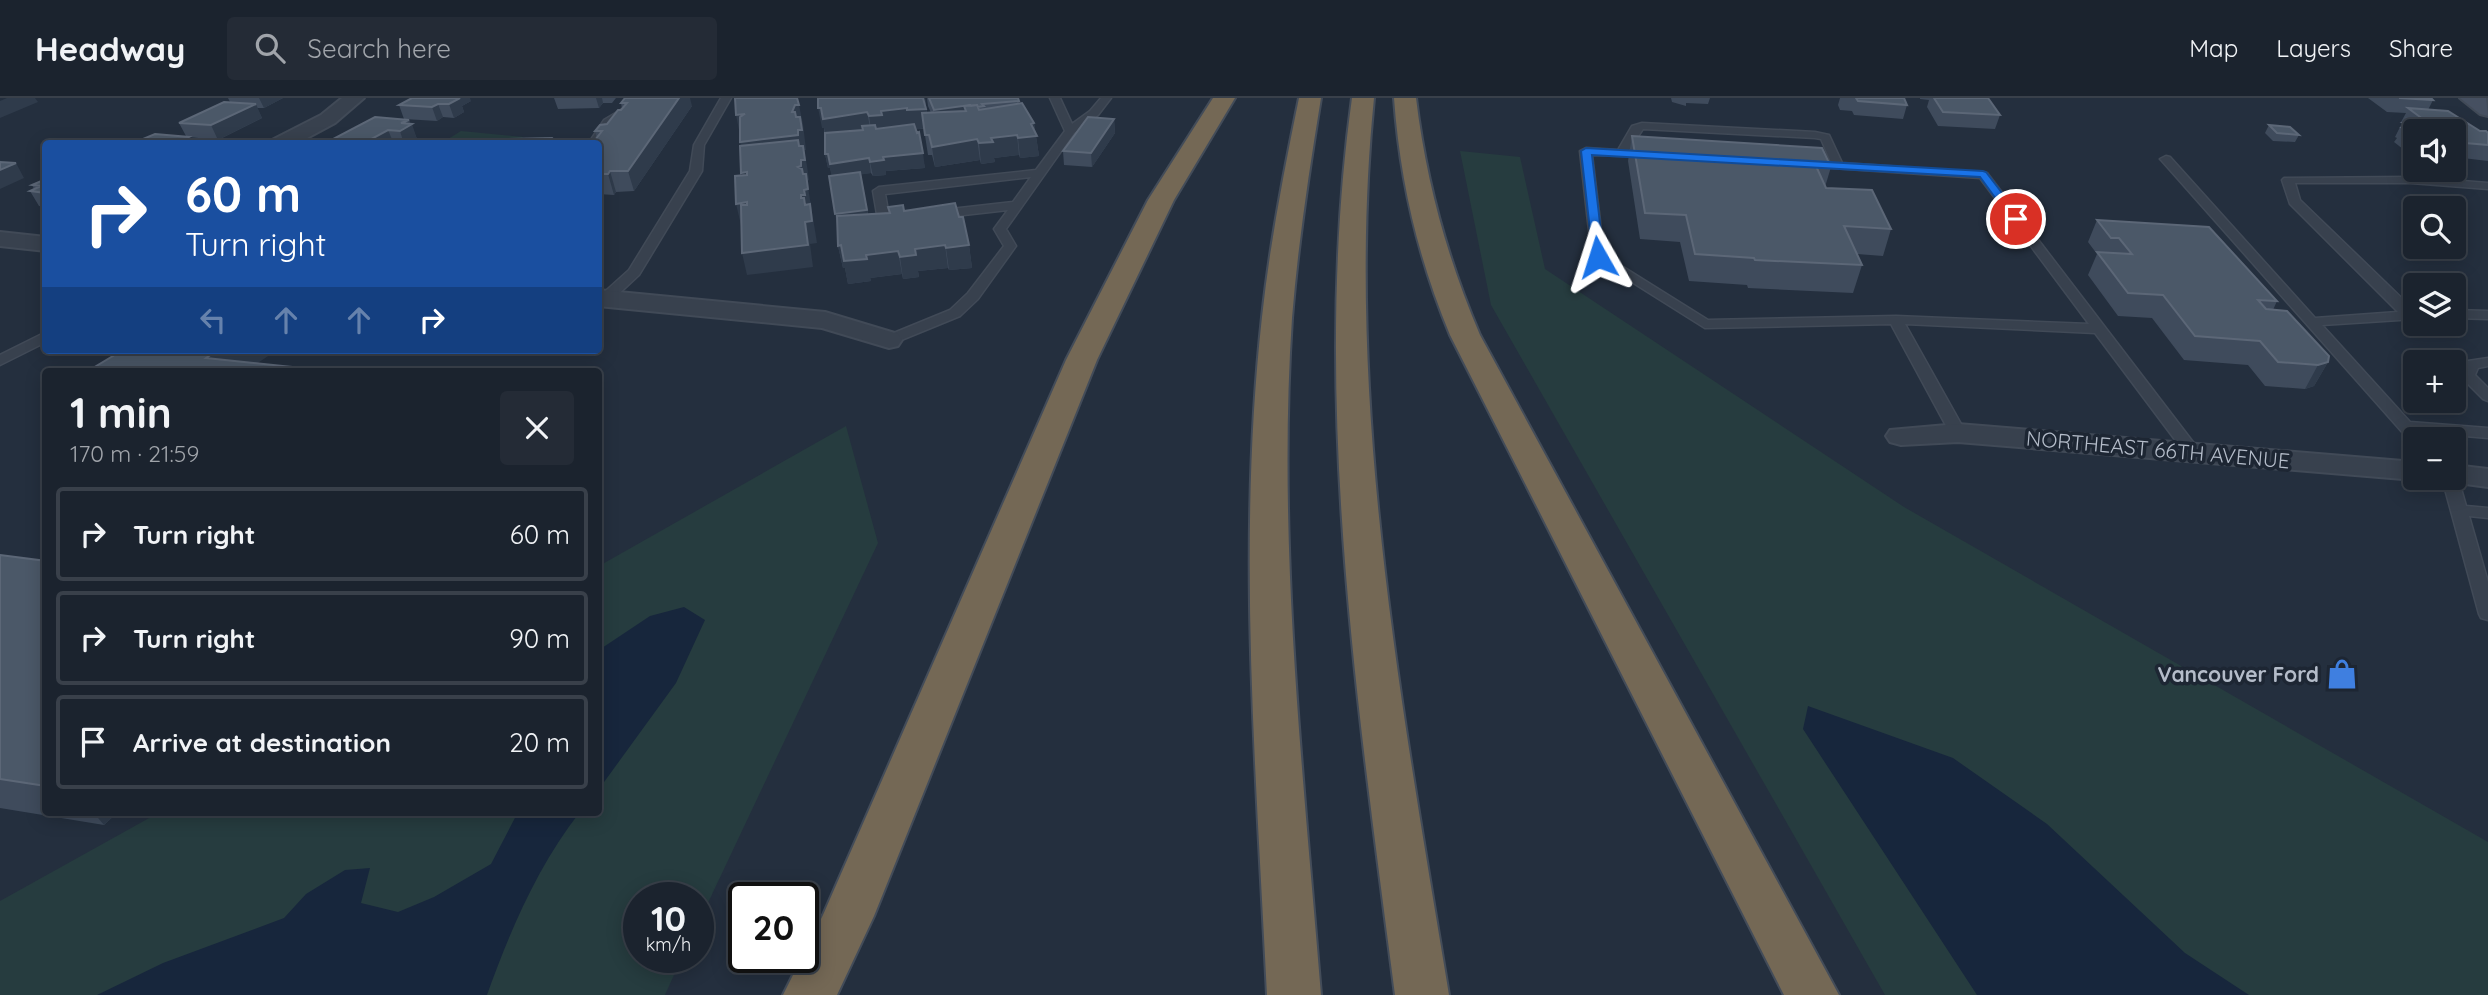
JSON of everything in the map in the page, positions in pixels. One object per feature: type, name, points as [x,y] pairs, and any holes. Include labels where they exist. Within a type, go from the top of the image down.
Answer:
[{"type":"highway","points":[[810,995],[848,916],[1075,371],[1127,264],[1224,98]]},
{"type":"highway","points":[[1294,995],[1274,662],[1271,520],[1279,284],[1291,196],[1310,98]]},
{"type":"highway","points":[[1363,98],[1352,191],[1350,272],[1353,410],[1373,630],[1422,995]]},
{"type":"highway","points":[[1405,98],[1420,210],[1444,287],[1465,335],[1812,995]]},
{"type":"highway","points":[[829,995],[848,916]]},
{"type":"street","points":[[287,140],[328,119],[354,98]]},
{"type":"street","points":[[2472,98],[2488,108]]},
{"type":"street","points":[[0,239],[42,244]]},
{"type":"street","points":[[602,298],[825,320],[889,340]]},
{"type":"street","name":"NORTHEAST 66TH AVENUE","points":[[1901,436],[1958,433],[2191,450],[2403,470]]},
{"type":"street","points":[[2466,477],[2488,478]]},
{"type":"lane","points":[[596,140],[608,122],[648,98]]},
{"type":"lane","points":[[602,298],[634,272],[696,170],[699,145],[726,98]]},
{"type":"lane","points":[[1055,98],[1070,125],[1070,131]]},
{"type":"lane","points":[[889,340],[955,313],[973,296],[1010,246],[1000,229],[1070,131],[1094,113],[1106,98]]},
{"type":"lane","points":[[1622,153],[1636,128],[1642,126],[1821,136],[1838,166]]},
{"type":"lane","points":[[1663,156],[1586,151],[1598,257],[1705,324],[1896,320],[2099,328]]},
{"type":"lane","points":[[2166,159],[2405,426],[2488,433]]},
{"type":"lane","points":[[1797,164],[1983,174],[2191,450]]},
{"type":"lane","points":[[910,217],[884,220],[879,191],[1040,173]]},
{"type":"lane","points":[[2403,306],[2294,201],[2288,180],[2411,180],[2488,186]]},
{"type":"lane","points":[[923,215],[1017,205]]},
{"type":"lane","points":[[2466,314],[2488,315]]},
{"type":"lane","points":[[2311,322],[2403,316]]},
{"type":"lane","points":[[1896,320],[1958,433]]},
{"type":"lane","points":[[0,362],[42,338]]},
{"type":"lane","points":[[2488,362],[2473,365],[2467,376],[2488,396]]},
{"type":"lane","points":[[2455,490],[2488,614]]},
{"type":"lane","points":[[2459,510],[2488,513]]},
{"type":"green space","points":[[461,131],[523,137],[520,140],[446,140]]},
{"type":"green space","points":[[1460,151],[1520,157],[1545,269],[1904,507],[2488,842],[2488,995],[1885,995],[1491,305]]},
{"type":"green space","points":[[846,426],[878,543],[714,890],[714,882],[623,882],[623,973],[675,973],[665,995],[0,995],[0,901],[153,816],[602,816],[602,564]]},
{"type":"water","points":[[684,607],[705,620],[676,683],[602,785],[602,648],[650,616]]},
{"type":"water","points":[[1808,706],[1953,758],[2047,824],[2185,953],[2249,995],[1977,995],[1803,729]]},
{"type":"water","points":[[516,816],[577,816],[551,854],[526,899],[487,995],[97,995],[163,963],[284,918],[306,894],[345,870],[370,868],[361,903],[398,912],[434,897],[491,864]]},
{"type":"building","points":[[412,98],[460,98],[449,104],[432,107],[399,105]]},
{"type":"building","points":[[625,98],[679,98],[628,171],[602,174],[602,140],[595,140],[602,131],[595,131],[600,125],[607,124],[627,103],[621,103]]},
{"type":"building","points":[[735,98],[797,98],[799,105],[795,105],[792,112],[795,112],[796,117],[800,117],[802,130],[798,130],[798,135],[740,142],[740,117],[745,114],[736,115]]},
{"type":"building","points":[[818,98],[923,98],[926,109],[907,108],[881,111],[882,115],[869,116],[867,112],[823,119],[821,108],[818,108]]},
{"type":"building","points":[[929,98],[1018,98],[1019,101],[934,110]]},
{"type":"building","points":[[1856,98],[1904,98],[1907,105],[1858,101]]},
{"type":"building","points":[[1934,98],[1988,98],[2000,115],[1943,112]]},
{"type":"building","points":[[2399,98],[2431,98],[2433,100]]},
{"type":"building","points":[[224,102],[256,104],[211,125],[179,123]]},
{"type":"building","points":[[1022,103],[1034,123],[1031,124],[1037,136],[991,138],[993,142],[979,143],[977,139],[932,147],[929,135],[925,135],[922,113],[966,111],[964,106],[977,105],[979,110]]},
{"type":"building","points":[[2408,108],[2448,111],[2461,119],[2423,119]]},
{"type":"building","points":[[375,117],[409,120],[401,123],[412,124],[400,131],[388,130],[370,140],[333,139]]},
{"type":"building","points":[[1088,117],[1114,119],[1091,153],[1063,151]]},
{"type":"building","points":[[2466,122],[2488,133],[2488,145],[2466,143]]},
{"type":"building","points":[[914,124],[917,133],[919,132],[923,153],[883,157],[884,160],[870,162],[869,158],[830,164],[828,154],[825,154],[825,133],[863,130],[862,126],[875,125],[876,129]]},
{"type":"building","points":[[2269,125],[2290,127],[2299,135],[2277,133]]},
{"type":"building","points":[[155,134],[189,137],[183,140],[141,140]]},
{"type":"building","points":[[1632,136],[1822,148],[1831,167],[1816,166],[1826,188],[1872,190],[1891,229],[1844,226],[1862,265],[1695,254],[1686,215],[1645,213]]},
{"type":"building","points":[[551,138],[549,140],[505,139]]},
{"type":"building","points":[[798,140],[799,146],[803,146],[805,160],[801,160],[801,166],[798,167],[806,174],[808,189],[804,190],[805,195],[801,195],[801,198],[804,198],[805,205],[810,204],[812,221],[805,222],[808,245],[742,253],[741,205],[747,205],[747,202],[736,204],[735,176],[747,175],[747,172],[741,173],[740,146]]},
{"type":"building","points":[[0,162],[16,163],[0,170]]},
{"type":"building","points":[[860,172],[867,210],[835,214],[829,176]]},
{"type":"building","points":[[42,181],[42,192],[30,191],[41,186],[32,185]]},
{"type":"building","points":[[955,203],[959,217],[963,217],[969,245],[915,249],[916,255],[900,257],[898,251],[866,255],[867,259],[844,261],[841,245],[838,246],[837,216],[890,213],[888,207],[903,205],[904,211]]},
{"type":"building","points":[[2097,220],[2209,227],[2277,301],[2258,300],[2266,309],[2287,311],[2329,356],[2328,362],[2318,365],[2278,362],[2260,341],[2195,336],[2163,295],[2128,293],[2097,252],[2132,254],[2119,238],[2111,238]]},
{"type":"building","points":[[116,354],[212,354],[206,358],[302,368],[93,368]]},
{"type":"building","points":[[0,555],[42,560],[42,785],[0,779]]},
{"type":"place","name":"Vancouver Ford","points":[[2342,674]]},
{"type":"route","points":[[1598,257],[1586,151],[1983,174],[2016,219]]}]
